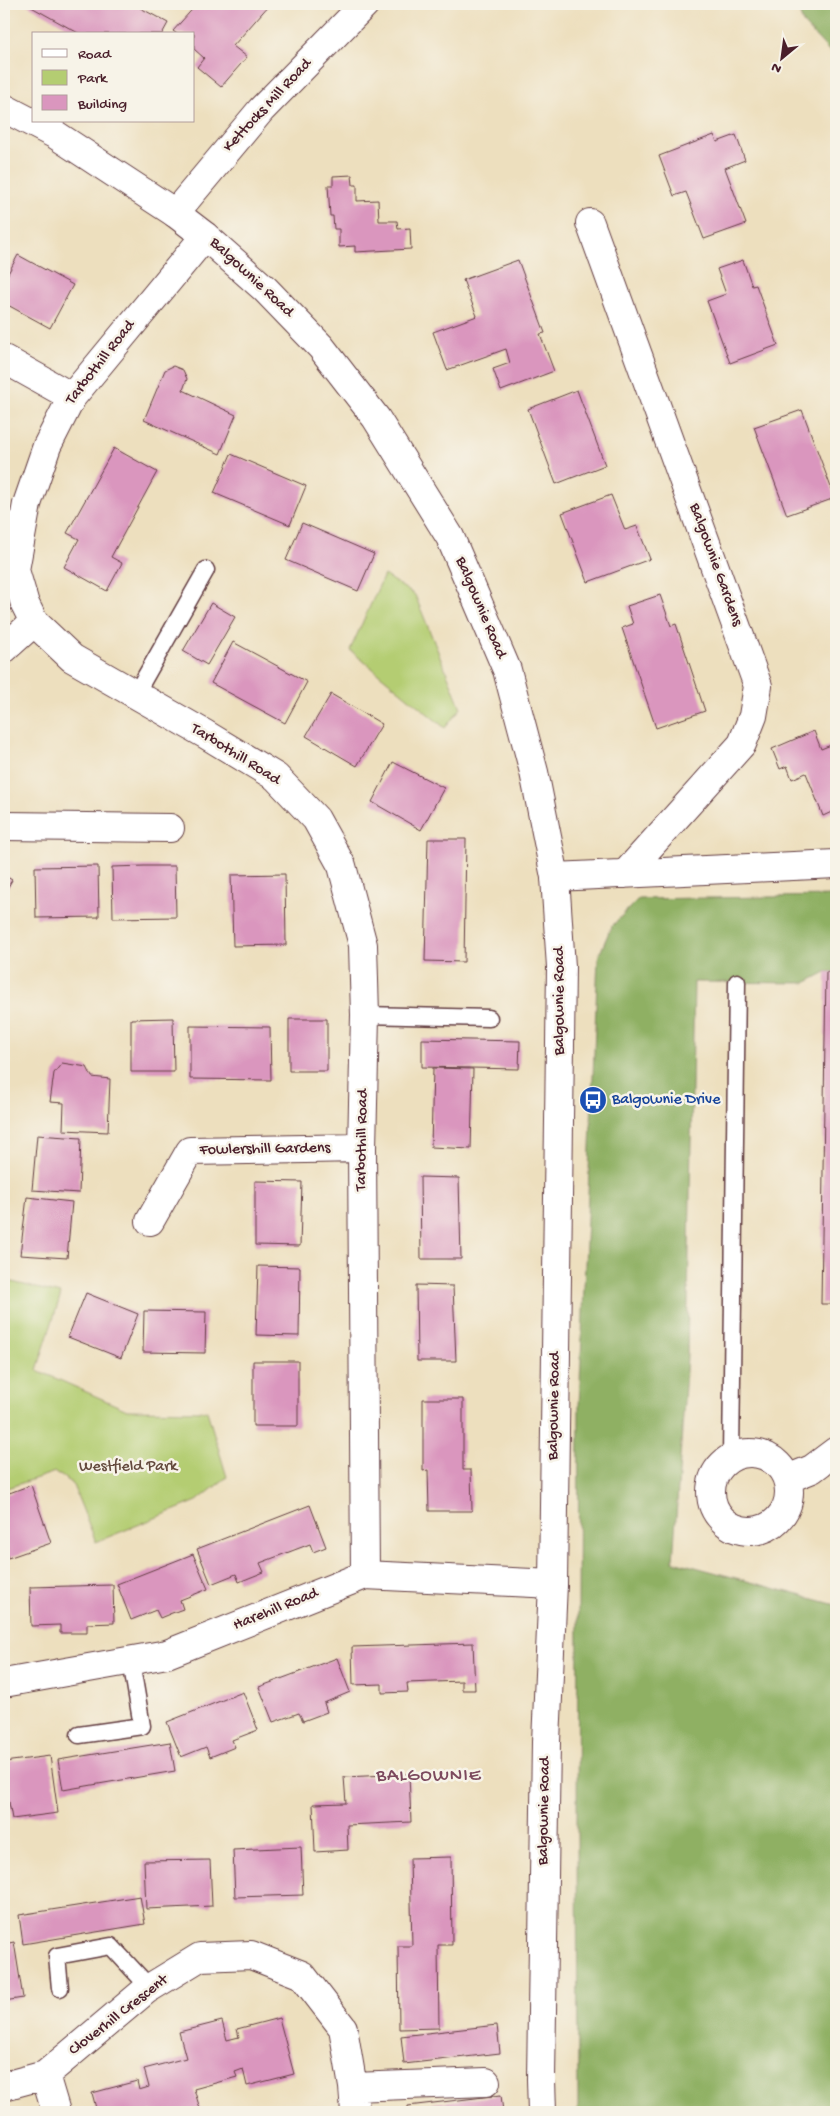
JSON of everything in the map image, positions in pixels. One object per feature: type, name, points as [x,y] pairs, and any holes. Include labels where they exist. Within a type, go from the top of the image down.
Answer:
[{"type":"street","name":"Kettocks Mill Road","points":[[176,213],[261,110],[366,4]]},
{"type":"street","name":"Balgownie Road","points":[[4,108],[56,135],[176,213],[265,288],[321,347],[376,418],[450,537],[507,670],[534,772],[555,878],[561,967],[553,1584],[546,1742],[540,2079],[542,2112]]},
{"type":"street","name":"Balgownie Gardens","points":[[590,223],[758,686],[754,716],[742,744],[625,874]]},
{"type":"street","name":"Tarbothill Road","points":[[205,236],[72,397],[47,446],[27,504],[16,570],[26,604],[34,622],[72,658],[205,734],[276,778],[316,819],[342,866],[363,945],[365,1015],[362,1148],[365,1575]]},
{"type":"street","points":[[4,359],[72,397]]},
{"type":"street","points":[[4,649],[34,622]]},
{"type":"street","points":[[4,826],[170,828]]},
{"type":"street","points":[[555,878],[836,864]]},
{"type":"street","name":"Fowlershill Gardens","points":[[150,1221],[190,1151],[362,1148]]},
{"type":"street","points":[[787,1479],[812,1469],[836,1451]]},
{"type":"street","points":[[744,1453],[757,1453],[770,1458],[787,1479],[789,1492],[787,1504],[782,1515],[773,1524],[762,1529],[739,1530],[720,1517],[710,1496],[711,1484],[721,1464],[731,1457],[744,1453]]},
{"type":"street","name":"Harehill Road","points":[[6,1676],[131,1661],[167,1654],[365,1575],[553,1584]]},
{"type":"street","name":"Cloverhill Crescent","points":[[4,2086],[45,2075],[150,1988],[200,1957],[251,1954],[302,1975],[343,2028],[354,2100],[486,2082]]},
{"type":"street","points":[[45,2075],[56,2112]]},
{"type":"lane","points":[[135,695],[206,570]]},
{"type":"lane","points":[[731,1457],[737,982]]},
{"type":"lane","points":[[365,1015],[489,1018]]},
{"type":"lane","points":[[79,1735],[142,1726],[131,1661]]},
{"type":"lane","points":[[60,1988],[57,1956],[112,1946],[150,1988]]},
{"type":"green space","points":[[796,4],[836,4],[836,58],[803,23]]},
{"type":"green space","points":[[384,575],[415,595],[461,708],[445,728],[350,650]]},
{"type":"green space","points":[[836,896],[836,972],[826,972],[805,983],[694,982],[687,1357],[673,1561],[836,1605],[836,2112],[578,2112],[579,1406],[598,958],[611,927],[638,899]]},
{"type":"green space","name":"Westfield Park","points":[[4,1280],[61,1294],[37,1370],[127,1410],[207,1411],[227,1477],[197,1501],[96,1542],[72,1483],[55,1472],[4,1489]]},
{"type":"building","points":[[26,4],[133,4],[168,23],[163,32],[76,32]]},
{"type":"building","points":[[197,4],[270,4],[233,46],[247,57],[221,87],[197,67],[204,58],[195,50],[195,32],[173,31]]},
{"type":"building","points":[[714,135],[717,142],[736,135],[745,160],[725,168],[746,224],[704,239],[686,192],[674,196],[659,156]]},
{"type":"building","points":[[352,175],[353,185],[357,185],[357,201],[378,200],[379,221],[397,221],[398,229],[410,228],[411,249],[355,252],[355,246],[339,247],[339,229],[334,229],[333,216],[330,216],[328,185],[333,185],[333,176]]},
{"type":"building","points":[[18,255],[73,285],[50,328],[4,303],[4,281]]},
{"type":"building","points":[[518,260],[545,333],[540,334],[554,371],[501,391],[493,369],[510,363],[506,349],[447,370],[433,332],[477,316],[463,280]]},
{"type":"building","points":[[743,260],[752,286],[756,285],[778,345],[730,363],[707,301],[726,294],[717,269]]},
{"type":"building","points":[[173,366],[183,370],[187,379],[183,390],[236,415],[220,454],[144,420],[165,370]]},
{"type":"building","points":[[577,390],[605,465],[556,484],[528,409]]},
{"type":"building","points":[[802,410],[835,498],[787,515],[754,427]]},
{"type":"building","points":[[114,448],[157,472],[111,557],[122,563],[107,591],[64,567],[79,539],[67,533]]},
{"type":"building","points":[[231,454],[306,486],[290,525],[214,493]]},
{"type":"building","points":[[611,495],[625,530],[637,526],[650,559],[588,582],[562,513]]},
{"type":"building","points":[[302,523],[374,554],[358,591],[286,560]]},
{"type":"building","points":[[660,595],[671,626],[676,624],[705,711],[656,728],[622,628],[633,624],[627,606]]},
{"type":"building","points":[[211,603],[235,617],[207,665],[183,651]]},
{"type":"building","points":[[233,642],[307,682],[285,723],[211,683]]},
{"type":"building","points":[[331,694],[382,724],[357,766],[306,736]]},
{"type":"building","points":[[814,731],[821,749],[836,743],[836,810],[823,816],[806,773],[792,779],[787,766],[780,769],[772,749]]},
{"type":"building","points":[[393,762],[444,788],[421,830],[372,802]]},
{"type":"building","points":[[428,839],[466,839],[464,962],[425,961]]},
{"type":"building","points":[[98,866],[99,917],[36,918],[35,867]]},
{"type":"building","points":[[175,866],[176,917],[113,918],[112,867]]},
{"type":"building","points":[[285,874],[286,945],[233,946],[231,875]]},
{"type":"building","points":[[4,875],[12,880],[4,894]]},
{"type":"building","points":[[826,972],[836,972],[836,1304],[821,1304]]},
{"type":"building","points":[[173,1018],[174,1072],[131,1072],[131,1019]]},
{"type":"building","points":[[289,1019],[327,1019],[327,1071],[289,1071]]},
{"type":"building","points":[[190,1026],[270,1027],[271,1080],[190,1079]]},
{"type":"building","points":[[422,1039],[520,1041],[519,1069],[422,1067]]},
{"type":"building","points":[[62,1063],[87,1067],[92,1077],[110,1079],[108,1132],[63,1130],[64,1103],[50,1102],[54,1073]]},
{"type":"building","points":[[433,1068],[473,1069],[471,1149],[431,1147]]},
{"type":"building","points":[[37,1135],[81,1138],[79,1193],[32,1190]]},
{"type":"building","points":[[420,1177],[459,1178],[461,1259],[421,1259]]},
{"type":"building","points":[[255,1181],[302,1182],[300,1246],[255,1245]]},
{"type":"building","points":[[27,1197],[72,1202],[67,1258],[20,1255]]},
{"type":"building","points":[[258,1266],[300,1267],[299,1336],[256,1335]]},
{"type":"building","points":[[416,1285],[453,1286],[456,1361],[417,1361]]},
{"type":"building","points":[[86,1293],[138,1314],[121,1358],[68,1337]]},
{"type":"building","points":[[144,1311],[206,1312],[205,1353],[143,1352]]},
{"type":"building","points":[[253,1361],[298,1361],[298,1426],[253,1426]]},
{"type":"building","points":[[423,1399],[463,1399],[463,1470],[471,1470],[472,1511],[429,1511],[428,1470],[423,1471]]},
{"type":"building","points":[[31,1485],[51,1543],[8,1558],[4,1548],[4,1495]]},
{"type":"building","points":[[310,1505],[326,1547],[313,1552],[310,1544],[260,1563],[264,1572],[239,1582],[236,1574],[211,1584],[197,1549]]},
{"type":"building","points":[[193,1554],[208,1589],[180,1600],[183,1609],[160,1618],[156,1610],[131,1620],[117,1584]]},
{"type":"building","points":[[113,1585],[114,1623],[87,1624],[87,1633],[60,1633],[60,1625],[31,1626],[30,1587]]},
{"type":"building","points":[[473,1643],[475,1690],[462,1690],[462,1681],[407,1683],[408,1692],[382,1693],[382,1684],[353,1685],[352,1647]]},
{"type":"building","points":[[337,1658],[350,1692],[324,1703],[327,1712],[303,1721],[299,1713],[273,1722],[259,1687]]},
{"type":"building","points":[[243,1692],[258,1730],[232,1740],[235,1747],[210,1757],[206,1747],[181,1757],[167,1722]]},
{"type":"building","points":[[170,1742],[175,1771],[63,1790],[58,1760]]},
{"type":"building","points":[[50,1756],[58,1813],[12,1819],[9,1802],[4,1803],[4,1762]]},
{"type":"building","points":[[409,1774],[411,1822],[347,1825],[348,1850],[315,1852],[313,1804],[346,1803],[344,1777]]},
{"type":"building","points":[[301,1847],[303,1895],[235,1897],[233,1850]]},
{"type":"building","points":[[451,1857],[452,1945],[438,1945],[439,2028],[399,2029],[398,1946],[412,1946],[410,1858]]},
{"type":"building","points":[[210,1860],[212,1906],[146,1909],[144,1861]]},
{"type":"building","points":[[140,1896],[145,1924],[23,1944],[19,1915]]},
{"type":"building","points":[[14,1942],[23,1998],[4,2001],[4,1944]]},
{"type":"building","points":[[279,2018],[294,2074],[247,2086],[243,2069],[235,2072],[237,2077],[194,2089],[201,2112],[97,2112],[92,2093],[137,2081],[139,2090],[149,2087],[144,2069],[186,2058],[179,2032],[222,2021],[227,2040],[239,2037],[237,2029]]},
{"type":"building","points":[[497,2025],[500,2053],[404,2064],[401,2036]]},
{"type":"building","points":[[501,2095],[503,2112],[408,2112],[408,2106]]},
{"type":"place","name":"Balgownie Drive","points":[[593,1100]]},
{"type":"district","name":"BALGOWNIE","points":[[429,1776]]}]
